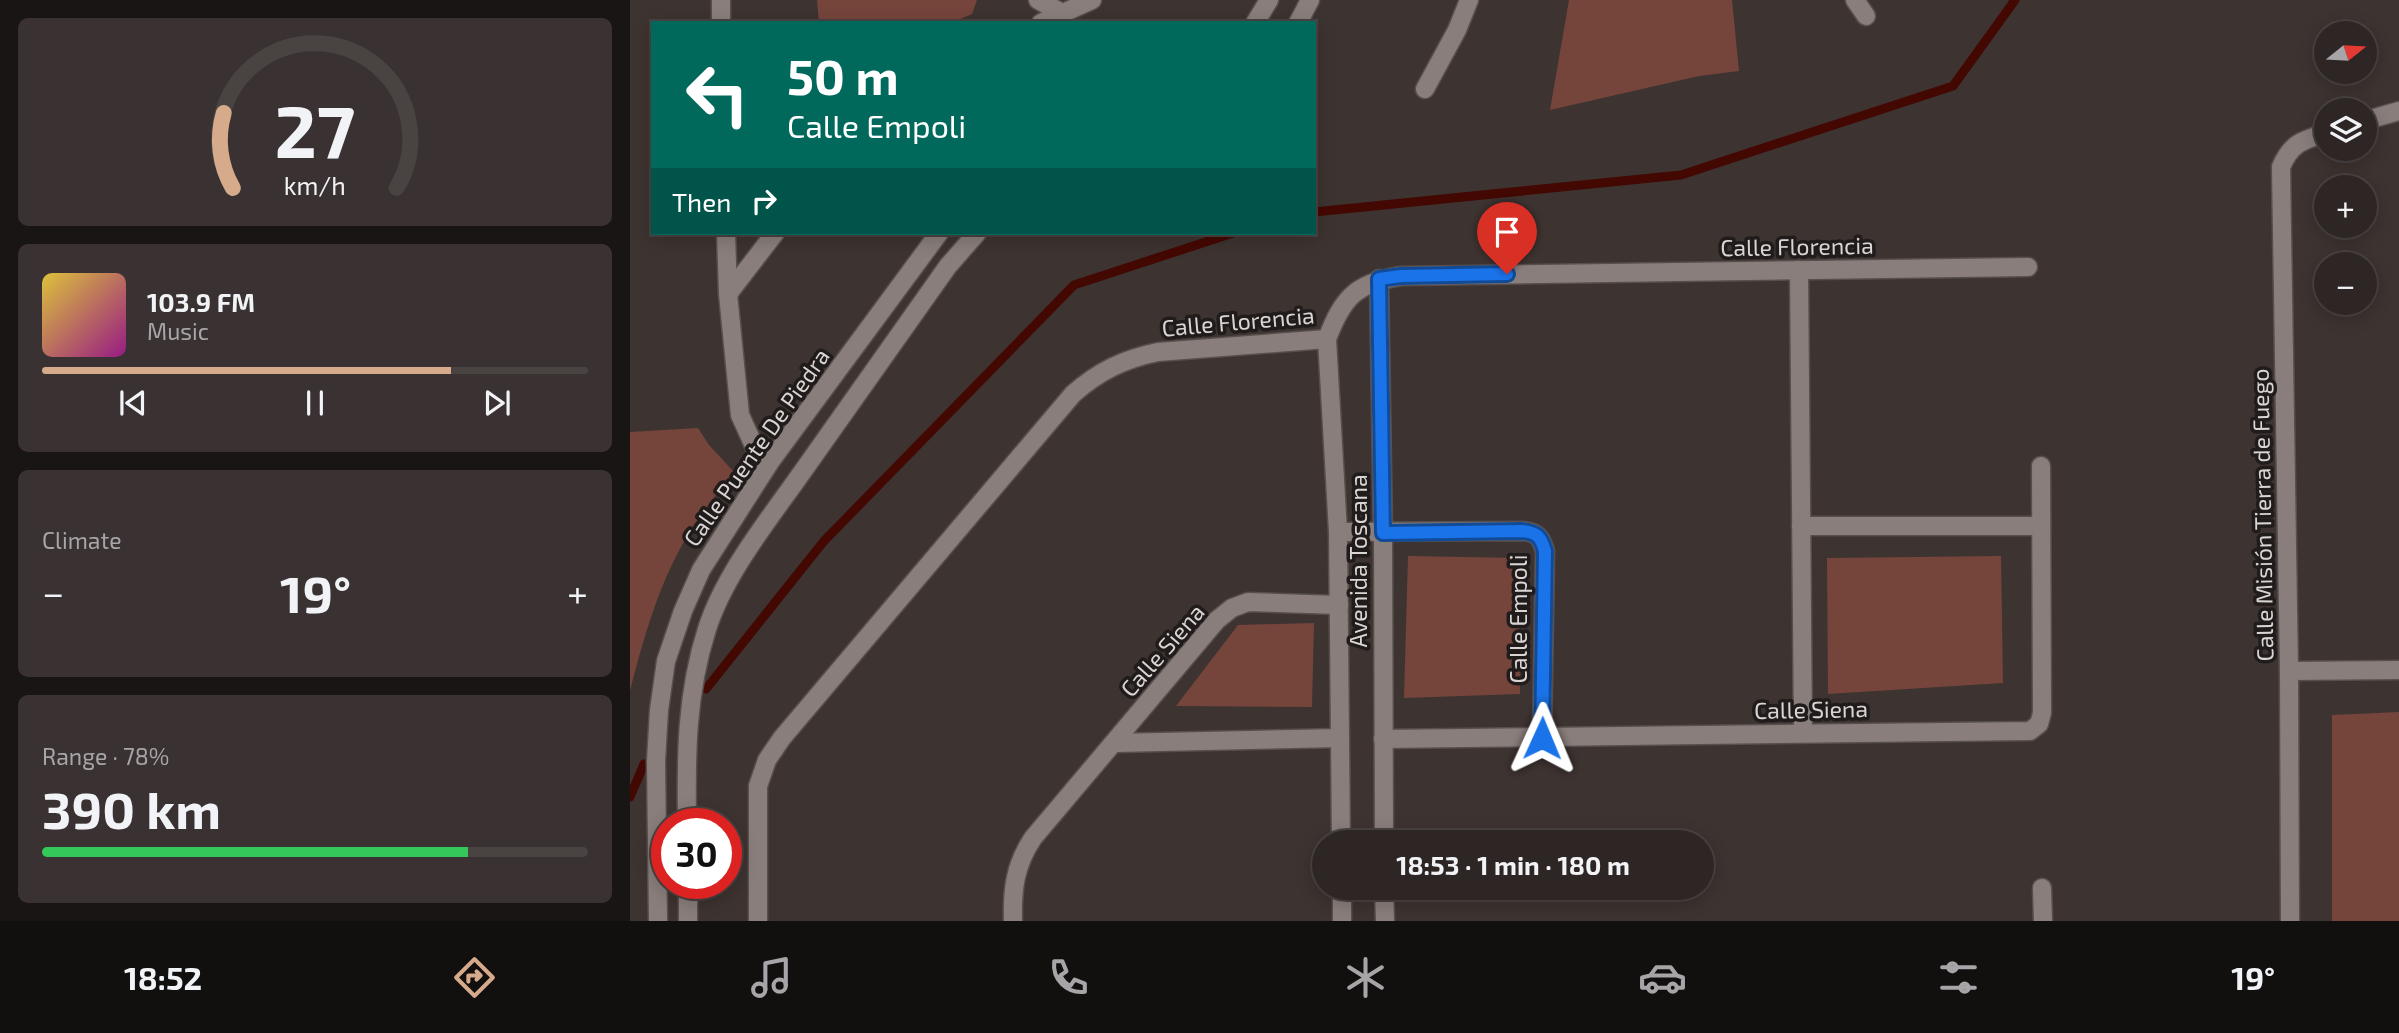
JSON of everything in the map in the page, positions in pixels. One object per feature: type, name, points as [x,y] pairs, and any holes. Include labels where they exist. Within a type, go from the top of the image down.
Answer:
[{"type":"street","points":[[721,0],[721,21]]},
{"type":"street","points":[[1038,0],[1062,13]]},
{"type":"street","points":[[1045,21],[1092,0]]},
{"type":"street","points":[[1256,21],[1269,0]]},
{"type":"street","points":[[1299,21],[1310,0]]},
{"type":"street","points":[[1424,89],[1457,30],[1469,0]]},
{"type":"street","points":[[1855,0],[1866,16]]},
{"type":"street","points":[[2377,117],[2399,111]]},
{"type":"street","name":"Calle Misión Tierra de Fuego","points":[[2290,921],[2281,167],[2286,154],[2294,146],[2314,138]]},
{"type":"street","points":[[726,235],[727,294],[740,415],[755,448],[770,462]]},
{"type":"street","points":[[727,294],[773,235]]},
{"type":"street","name":"Calle Puente De Piedra","points":[[658,921],[656,761],[659,710],[666,661],[683,611],[701,570],[770,462],[938,235]]},
{"type":"street","points":[[687,808],[687,738],[692,683],[708,626],[731,578],[770,517],[948,266],[975,235]]},
{"type":"street","name":"Calle Florencia","points":[[758,921],[758,786],[766,760],[1073,394],[1109,368],[1158,352],[1327,339],[1345,300],[1362,286],[1379,279],[1401,276],[2028,267]]},
{"type":"street","points":[[1799,270],[1803,733]]},
{"type":"street","name":"Avenida Toscana","points":[[1379,279],[1384,830]]},
{"type":"street","name":"Avenida Toscana","points":[[1327,339],[1338,532],[1341,830]]},
{"type":"street","name":"Calle Siena","points":[[1383,739],[2030,731],[2039,724],[2042,713],[2041,466]]},
{"type":"street","points":[[1801,527],[2041,526]]},
{"type":"street","name":"Calle Empoli","points":[[1338,532],[1522,531],[1533,532],[1542,539],[1545,551],[1542,738]]},
{"type":"street","name":"Calle Siena","points":[[1013,921],[1012,895],[1016,872],[1033,838],[1217,620],[1232,608],[1248,602],[1339,606]]},
{"type":"street","points":[[2289,671],[2399,670]]},
{"type":"street","points":[[1115,743],[1339,738]]},
{"type":"street","points":[[2042,888],[2043,921]]},
{"type":"street","points":[[688,899],[688,921]]},
{"type":"street","points":[[1342,900],[1342,921]]},
{"type":"street","points":[[1384,900],[1385,921]]},
{"type":"shaded area","points":[[817,0],[977,0],[972,14],[956,21],[819,21]]},
{"type":"shaded area","points":[[1569,0],[1732,0],[1739,71],[1699,76],[1550,110]]},
{"type":"shaded area","points":[[698,428],[709,445],[734,472],[694,525],[678,552],[647,630],[630,691],[630,432]]},
{"type":"shaded area","points":[[1408,556],[1519,558],[1520,694],[1404,698]]},
{"type":"shaded area","points":[[2001,556],[2003,683],[1828,694],[1827,558]]},
{"type":"shaded area","points":[[1314,623],[1312,707],[1176,706],[1238,625]]},
{"type":"shaded area","points":[[2399,712],[2399,921],[2332,921],[2332,715]]},
{"type":"waterway","points":[[1316,212],[1681,175],[1953,86],[2015,0]]},
{"type":"waterway","points":[[706,689],[824,541],[1074,285],[1227,235]]},
{"type":"waterway","points":[[630,797],[644,764]]},
{"type":"route","points":[[1507,274],[1401,276],[1379,279],[1383,533],[1522,531],[1533,532],[1542,539],[1545,551],[1542,738]]}]
